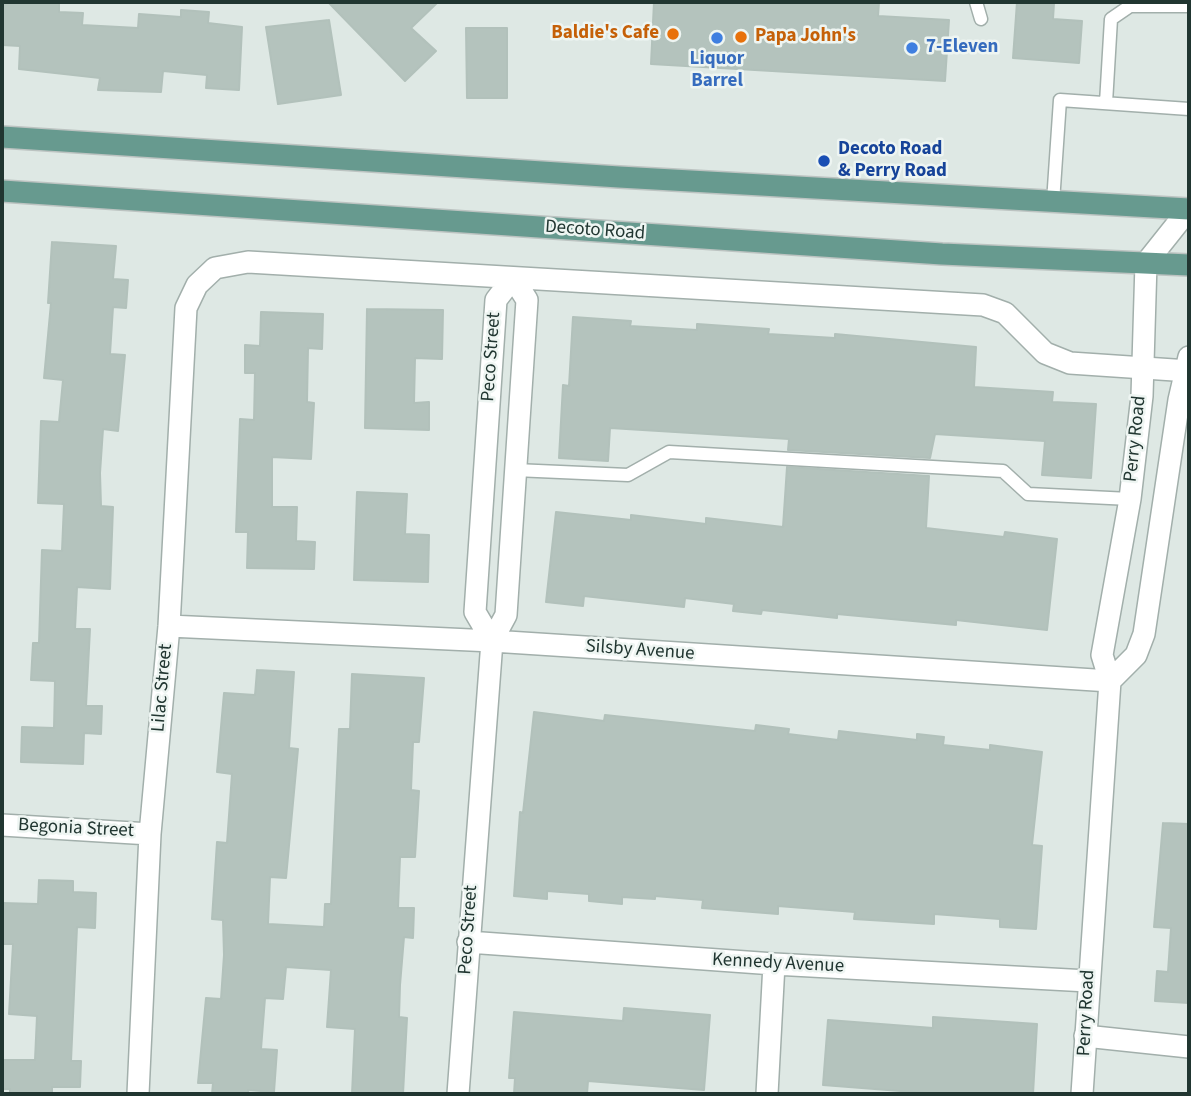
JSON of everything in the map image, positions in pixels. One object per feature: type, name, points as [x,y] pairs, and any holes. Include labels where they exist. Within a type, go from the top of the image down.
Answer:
[{"type":"main road","points":[[2,137],[1189,209]]},
{"type":"main road","name":"Decoto Road","points":[[2,191],[942,254],[1189,265]]},
{"type":"street","points":[[1146,263],[1189,209],[1189,203]]},
{"type":"street","name":"Lilac Street","points":[[138,1094],[150,834],[169,626],[186,309],[197,285],[215,268],[248,262],[513,278]]},
{"type":"street","name":"Perry Road","points":[[1082,1094],[1110,681],[1102,655],[1130,499],[1143,368],[1146,263]]},
{"type":"street","points":[[513,278],[982,305],[1005,313],[1045,353],[1070,363],[1143,368],[1188,366]]},
{"type":"street","name":"Peco Street","points":[[458,1094],[492,641],[506,615],[527,300],[513,278],[496,300],[475,612],[492,641]]},
{"type":"street","name":"Perry Road","points":[[1110,681],[1136,655],[1144,634],[1188,366]]},
{"type":"street","name":"Silsby Avenue","points":[[169,626],[492,641],[1110,681]]},
{"type":"street","name":"Begonia Street","points":[[2,825],[150,834]]},
{"type":"street","name":"Kennedy Avenue","points":[[468,943],[774,964],[1088,981]]},
{"type":"street","points":[[767,1094],[774,964]]},
{"type":"street","points":[[1085,1036],[1189,1047]]},
{"type":"lane","points":[[976,2],[981,19]]},
{"type":"lane","points":[[1106,103],[1111,19],[1130,6],[1189,6]]},
{"type":"lane","points":[[1053,202],[1060,100],[1189,108]]},
{"type":"lane","points":[[515,470],[628,475],[669,452],[1003,471],[1028,494],[1130,499]]},
{"type":"building","points":[[2,2],[59,2],[59,12],[83,13],[82,25],[138,28],[139,14],[181,17],[181,10],[209,12],[208,23],[242,27],[239,90],[206,88],[207,75],[163,71],[161,92],[98,90],[100,78],[19,69],[20,46],[2,45]]},
{"type":"building","points":[[328,2],[438,2],[411,28],[436,51],[405,81]]},
{"type":"building","points":[[654,2],[879,2],[878,16],[949,20],[945,81],[651,64]]},
{"type":"building","points":[[1017,2],[1054,3],[1053,19],[1082,21],[1079,63],[1013,58]]},
{"type":"building","points":[[329,20],[341,95],[278,104],[266,27]]},
{"type":"building","points":[[466,28],[507,28],[507,98],[467,98]]},
{"type":"building","points":[[52,242],[116,246],[113,279],[128,280],[126,308],[113,307],[110,354],[125,355],[118,431],[103,429],[100,473],[101,506],[113,507],[110,589],[77,587],[75,629],[90,629],[86,706],[102,706],[101,734],[84,733],[83,764],[21,762],[22,727],[54,728],[55,681],[31,680],[33,643],[39,643],[42,550],[62,551],[64,504],[38,503],[41,421],[59,422],[63,380],[44,378],[51,303],[48,303]]},
{"type":"building","points":[[367,309],[443,310],[442,359],[415,358],[414,403],[429,402],[429,430],[365,428]]},
{"type":"building","points":[[261,312],[323,314],[322,349],[308,348],[307,402],[314,403],[311,459],[272,457],[272,507],[297,507],[296,541],[315,542],[314,569],[247,568],[248,532],[236,532],[240,419],[254,420],[255,373],[245,373],[245,345],[260,346]]},
{"type":"building","points":[[573,317],[631,321],[630,326],[697,330],[697,324],[769,329],[768,334],[835,338],[835,334],[976,347],[974,387],[1053,392],[1052,402],[1096,404],[1091,478],[1042,475],[1045,441],[935,434],[930,458],[788,450],[789,439],[610,428],[608,461],[559,458],[563,385],[569,386]]},
{"type":"building","points":[[787,467],[929,476],[926,528],[1004,537],[1005,532],[1057,539],[1047,630],[956,620],[956,625],[837,614],[837,618],[762,610],[761,614],[733,611],[734,604],[685,598],[684,607],[584,596],[583,606],[546,602],[556,512],[631,520],[631,515],[706,524],[706,518],[783,527]]},
{"type":"building","points":[[357,492],[407,494],[405,534],[429,535],[428,582],[354,580]]},
{"type":"building","points":[[257,670],[294,672],[289,748],[298,749],[286,878],[270,877],[268,924],[324,927],[325,904],[331,904],[339,729],[350,729],[352,674],[424,678],[419,742],[413,742],[411,790],[419,791],[415,857],[400,857],[398,908],[414,908],[413,938],[404,937],[400,985],[399,1017],[407,1018],[403,1094],[352,1094],[355,1029],[327,1027],[331,970],[286,967],[283,999],[265,998],[261,1049],[277,1050],[274,1092],[248,1090],[248,1094],[212,1094],[213,1083],[198,1083],[206,998],[221,999],[224,955],[223,920],[212,919],[217,842],[227,843],[232,774],[217,772],[224,693],[255,695]]},
{"type":"building","points":[[534,712],[604,721],[605,715],[755,731],[756,725],[789,729],[788,734],[838,740],[839,731],[917,740],[917,734],[944,737],[943,745],[990,750],[990,745],[1042,752],[1032,845],[1042,846],[1036,929],[1000,927],[1000,919],[934,914],[934,924],[854,919],[855,912],[778,906],[778,914],[702,908],[703,900],[655,896],[655,899],[622,897],[622,904],[589,901],[589,894],[547,891],[547,899],[514,896],[520,812],[523,813]]},
{"type":"building","points":[[1163,823],[1189,824],[1189,1003],[1155,1001],[1157,971],[1168,972],[1171,928],[1154,927]]},
{"type":"building","points":[[39,880],[73,881],[73,892],[96,893],[95,928],[77,927],[71,1061],[81,1061],[80,1087],[52,1087],[52,1094],[10,1094],[10,1089],[2,1089],[2,1060],[35,1060],[37,1016],[9,1014],[13,944],[2,944],[2,903],[38,904]]},
{"type":"building","points":[[624,1008],[710,1015],[704,1090],[588,1081],[587,1094],[514,1094],[515,1078],[509,1078],[514,1012],[623,1021]]},
{"type":"building","points":[[933,1017],[1037,1024],[1033,1094],[939,1094],[823,1085],[828,1020],[933,1028]]},
{"type":"place","name":"Baldie's Cafe","points":[[673,34]]},
{"type":"place","name":"Papa John's","points":[[741,37]]},
{"type":"place","name":"Liquor Barrel","points":[[717,38]]},
{"type":"place","name":"7-Eleven","points":[[912,48]]},
{"type":"place","name":"Decoto Road & Perry Road","points":[[824,161]]}]
